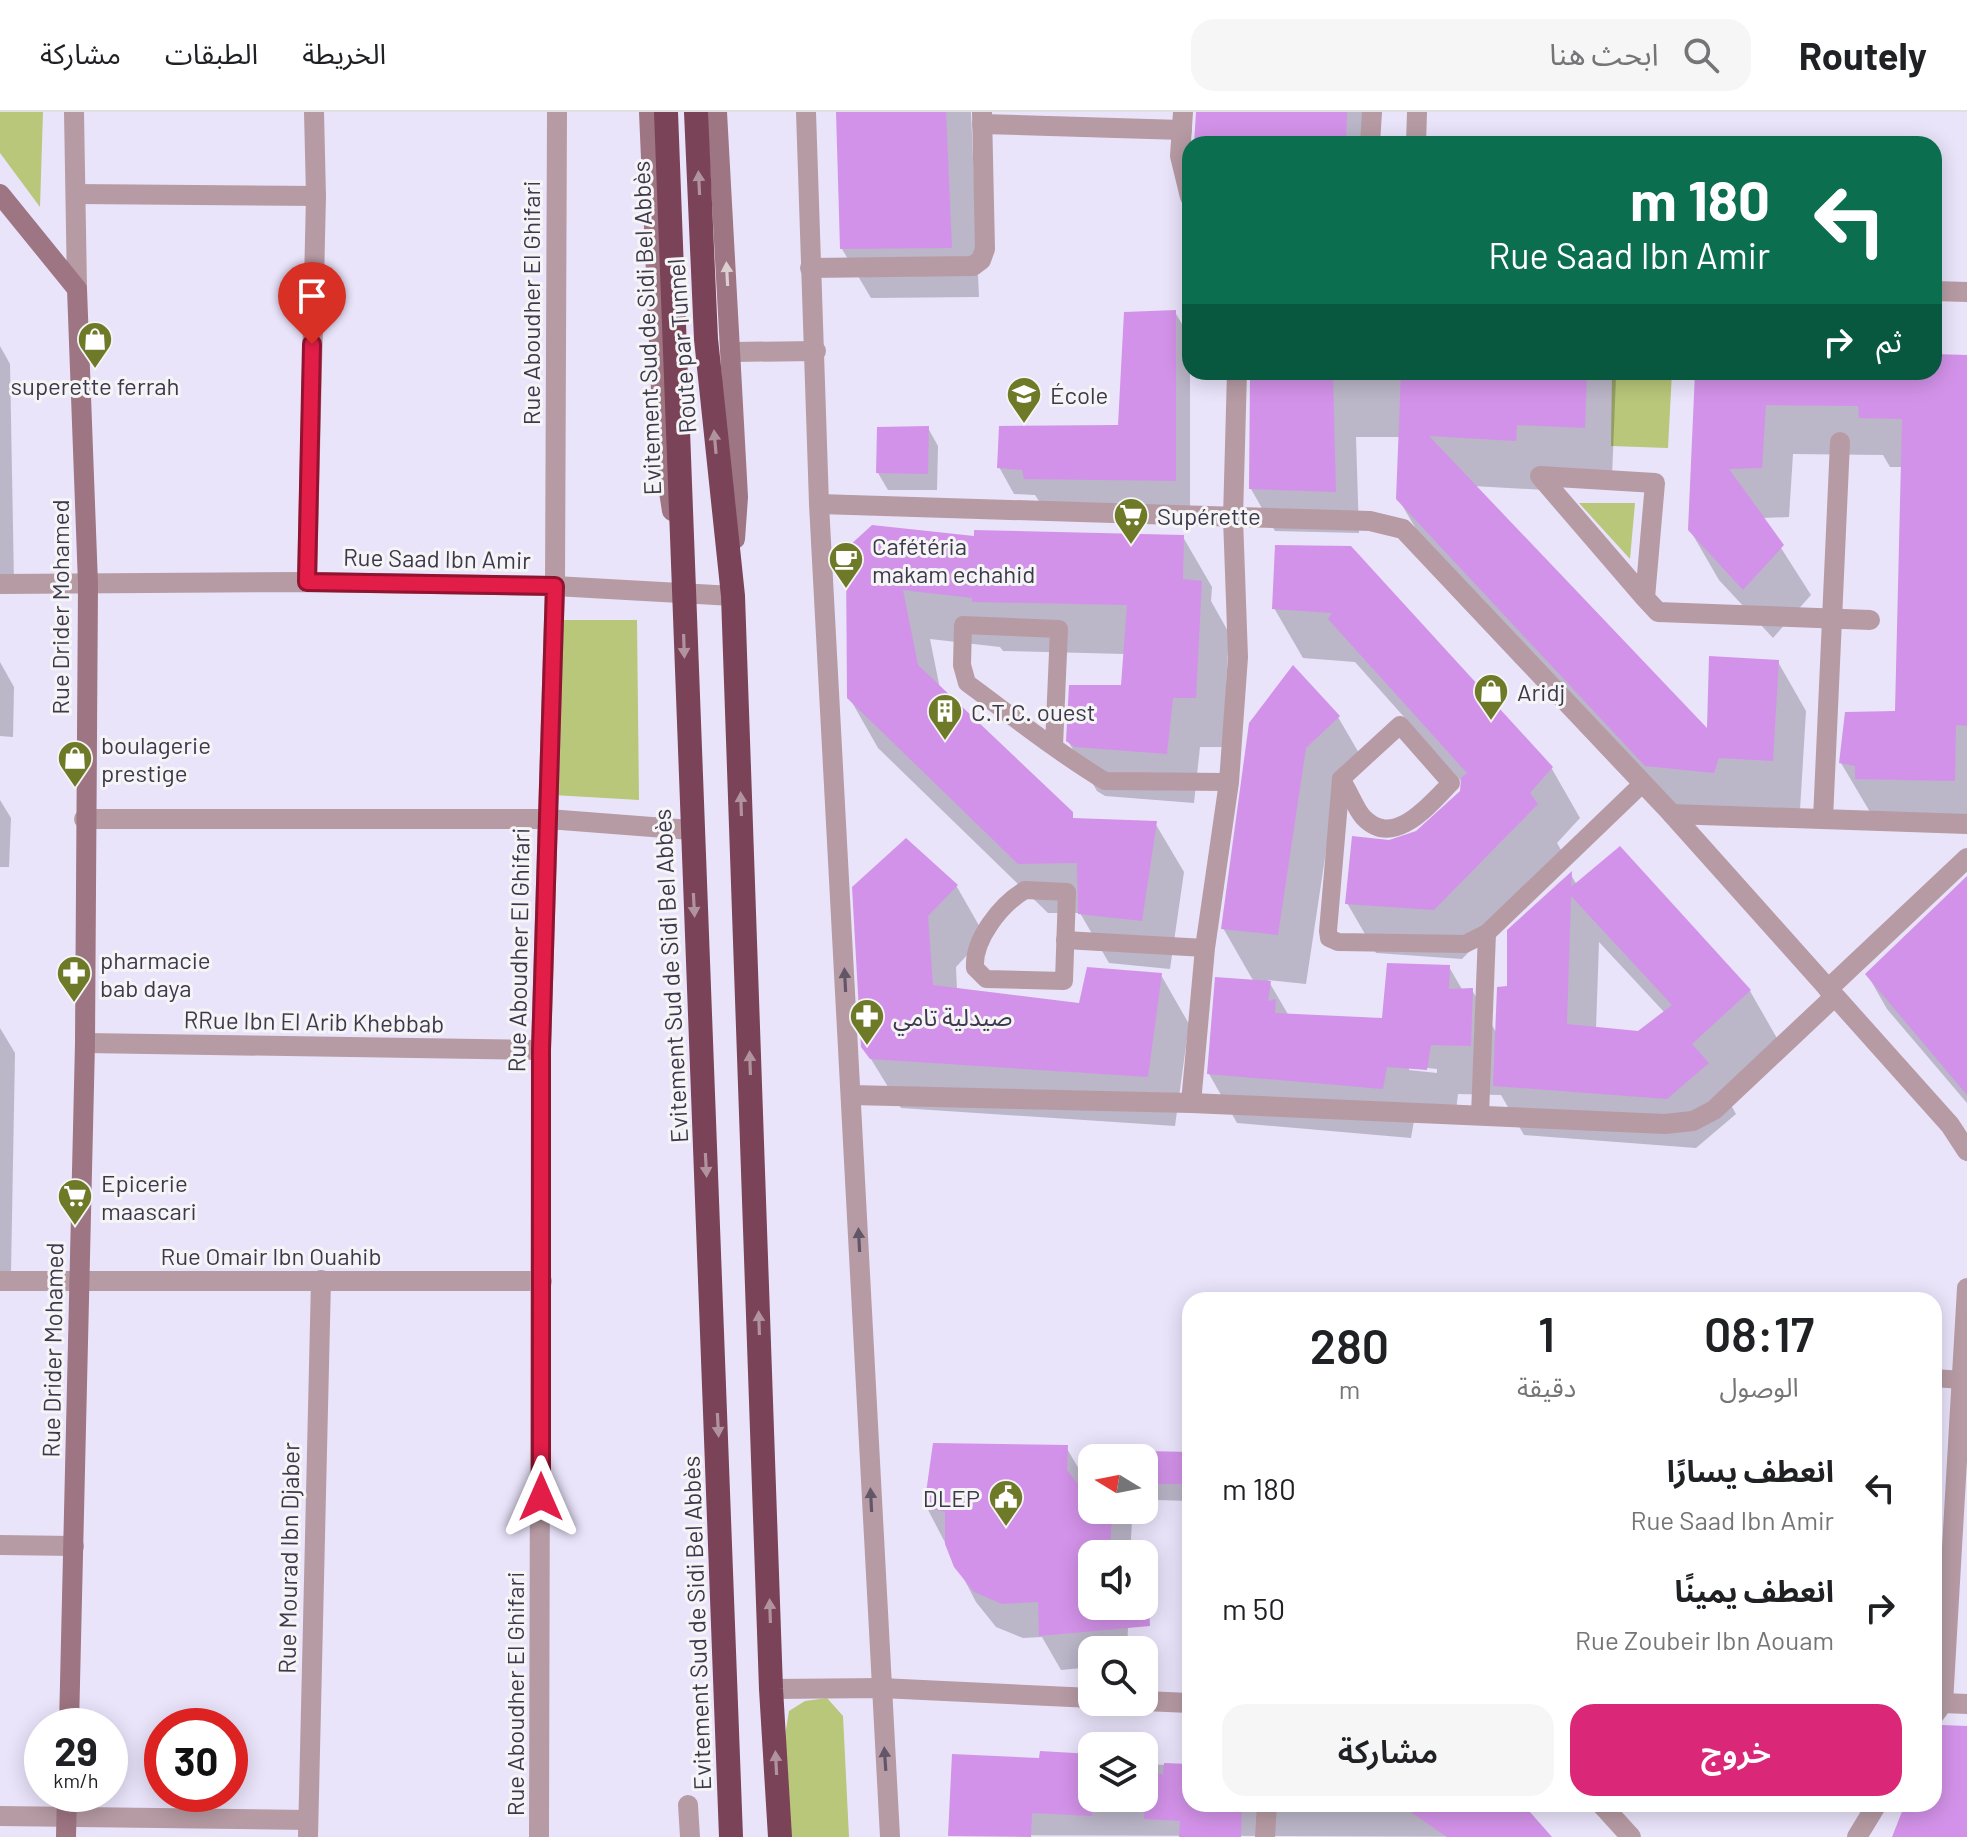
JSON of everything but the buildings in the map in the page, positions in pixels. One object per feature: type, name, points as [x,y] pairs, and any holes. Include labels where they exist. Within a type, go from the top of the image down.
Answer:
[{"type":"highway","name":"Evitement Sud de Sidi Bel Abbès","points":[[666,112],[691,830],[720,1467],[731,1837]]},
{"type":"highway","name":"Route par Tunnel","points":[[696,112],[706,339],[733,585]]},
{"type":"highway","points":[[733,585],[771,1689],[780,1837]]},
{"type":"street","name":"Rue Drider Mohamed","points":[[70,1708],[85,1043],[84,819],[88,584],[74,112]]},
{"type":"street","points":[[307,582],[316,196],[314,112]]},
{"type":"street","name":"Rue Aboudher El Ghifari","points":[[539,1837],[541,1050],[555,586],[557,112]]},
{"type":"street","points":[[649,112],[664,459],[681,568]]},
{"type":"street","points":[[717,112],[738,497],[733,585]]},
{"type":"street","points":[[806,112],[819,504],[890,1837]]},
{"type":"street","points":[[1370,136],[1372,112]]},
{"type":"street","points":[[1416,136],[1417,112]]},
{"type":"street","points":[[810,268],[973,266],[981,260],[985,249],[982,118],[1182,121],[1182,164]]},
{"type":"street","points":[[0,194],[77,289]]},
{"type":"street","points":[[76,194],[316,196]]},
{"type":"street","points":[[1942,291],[1967,292]]},
{"type":"street","points":[[732,352],[816,351]]},
{"type":"street","points":[[1191,1103],[1205,948],[1229,782],[1238,657],[1233,518],[1237,380]]},
{"type":"street","points":[[1823,819],[1840,442]]},
{"type":"street","points":[[1645,598],[1655,483],[1540,476],[1587,532],[1645,598],[1658,612],[1870,620]]},
{"type":"street","points":[[819,504],[1370,521],[1403,529],[1641,785],[1672,814],[1967,1149]]},
{"type":"street","name":"Rue Saad Ibn Amir","points":[[0,584],[307,582],[555,586],[682,595],[733,585]]},
{"type":"street","points":[[1672,814],[1967,824]]},
{"type":"street","points":[[84,819],[548,819],[691,830]]},
{"type":"street","points":[[851,1095],[1191,1103],[1665,1124],[1693,1121],[1714,1110],[1967,858]]},
{"type":"street","name":"RRue Ibn El Arib Khebbab","points":[[85,1043],[541,1050]]},
{"type":"street","name":"Rue Mourad Ibn Djaber","points":[[308,1828],[321,1280]]},
{"type":"street","name":"Rue Omair Ibn Ouahib","points":[[0,1281],[542,1281]]},
{"type":"street","points":[[1942,1658],[1964,1380],[1967,1288]]},
{"type":"street","points":[[0,1545],[74,1546]]},
{"type":"street","points":[[771,1689],[881,1688],[1078,1697]]},
{"type":"street","points":[[1158,1702],[1182,1703]]},
{"type":"street","points":[[1942,1708],[1967,1704]]},
{"type":"street","points":[[688,1805],[690,1837]]},
{"type":"street","points":[[128,1810],[308,1828]]},
{"type":"street","points":[[0,1816],[24,1812]]},
{"type":"street","points":[[66,1837],[67,1812]]},
{"type":"street","points":[[1265,1837],[1267,1812]]},
{"type":"street","points":[[1608,1812],[1631,1837]]},
{"type":"street","points":[[1857,1837],[1872,1812]]},
{"type":"lane","points":[[1054,746],[1059,629],[963,625],[962,665],[967,683],[1054,746],[1105,781],[1229,782]]},
{"type":"lane","points":[[1341,779],[1362,816],[1376,826],[1392,829],[1414,820],[1451,783],[1400,725],[1341,779],[1329,938],[1338,942],[1465,944],[1487,933],[1641,785]]},
{"type":"lane","points":[[1025,890],[1067,892],[1065,940],[1064,981],[986,979],[975,968],[974,951],[1009,899],[1025,890]]},
{"type":"lane","points":[[1480,1115],[1487,933]]},
{"type":"lane","points":[[1065,940],[1205,948]]},
{"type":"lane","points":[[1942,1379],[1964,1380]]},
{"type":"green space","points":[[0,112],[43,112],[40,207],[0,153]]},
{"type":"green space","points":[[1612,380],[1672,380],[1668,448],[1611,446]]},
{"type":"green space","points":[[1579,503],[1635,503],[1630,559]]},
{"type":"green space","points":[[557,620],[637,620],[639,800],[553,795]]},
{"type":"green space","points":[[827,1698],[843,1716],[849,1837],[790,1837],[785,1736],[789,1711],[805,1701]]},
{"type":"place","name":"superette ferrah","points":[[95,370]]},
{"type":"place","name":"École","points":[[1024,425]]},
{"type":"place","name":"Supérette","points":[[1131,546]]},
{"type":"place","name":"Cafétéria makam echahid","points":[[846,590]]},
{"type":"place","name":"Aridj","points":[[1491,722]]},
{"type":"place","name":"C.T.C. ouest","points":[[945,742]]},
{"type":"place","name":"boulagerie prestige","points":[[75,789]]},
{"type":"place","name":"pharmacie bab daya","points":[[74,1004]]},
{"type":"place","name":"صيدلية تامي","points":[[867,1047]]},
{"type":"place","name":"Epicerie maascari","points":[[75,1227]]},
{"type":"place","name":"DLEP","points":[[1006,1528]]},
{"type":"route","points":[[312,344],[307,582],[555,586],[541,1050],[541,1497]]}]
